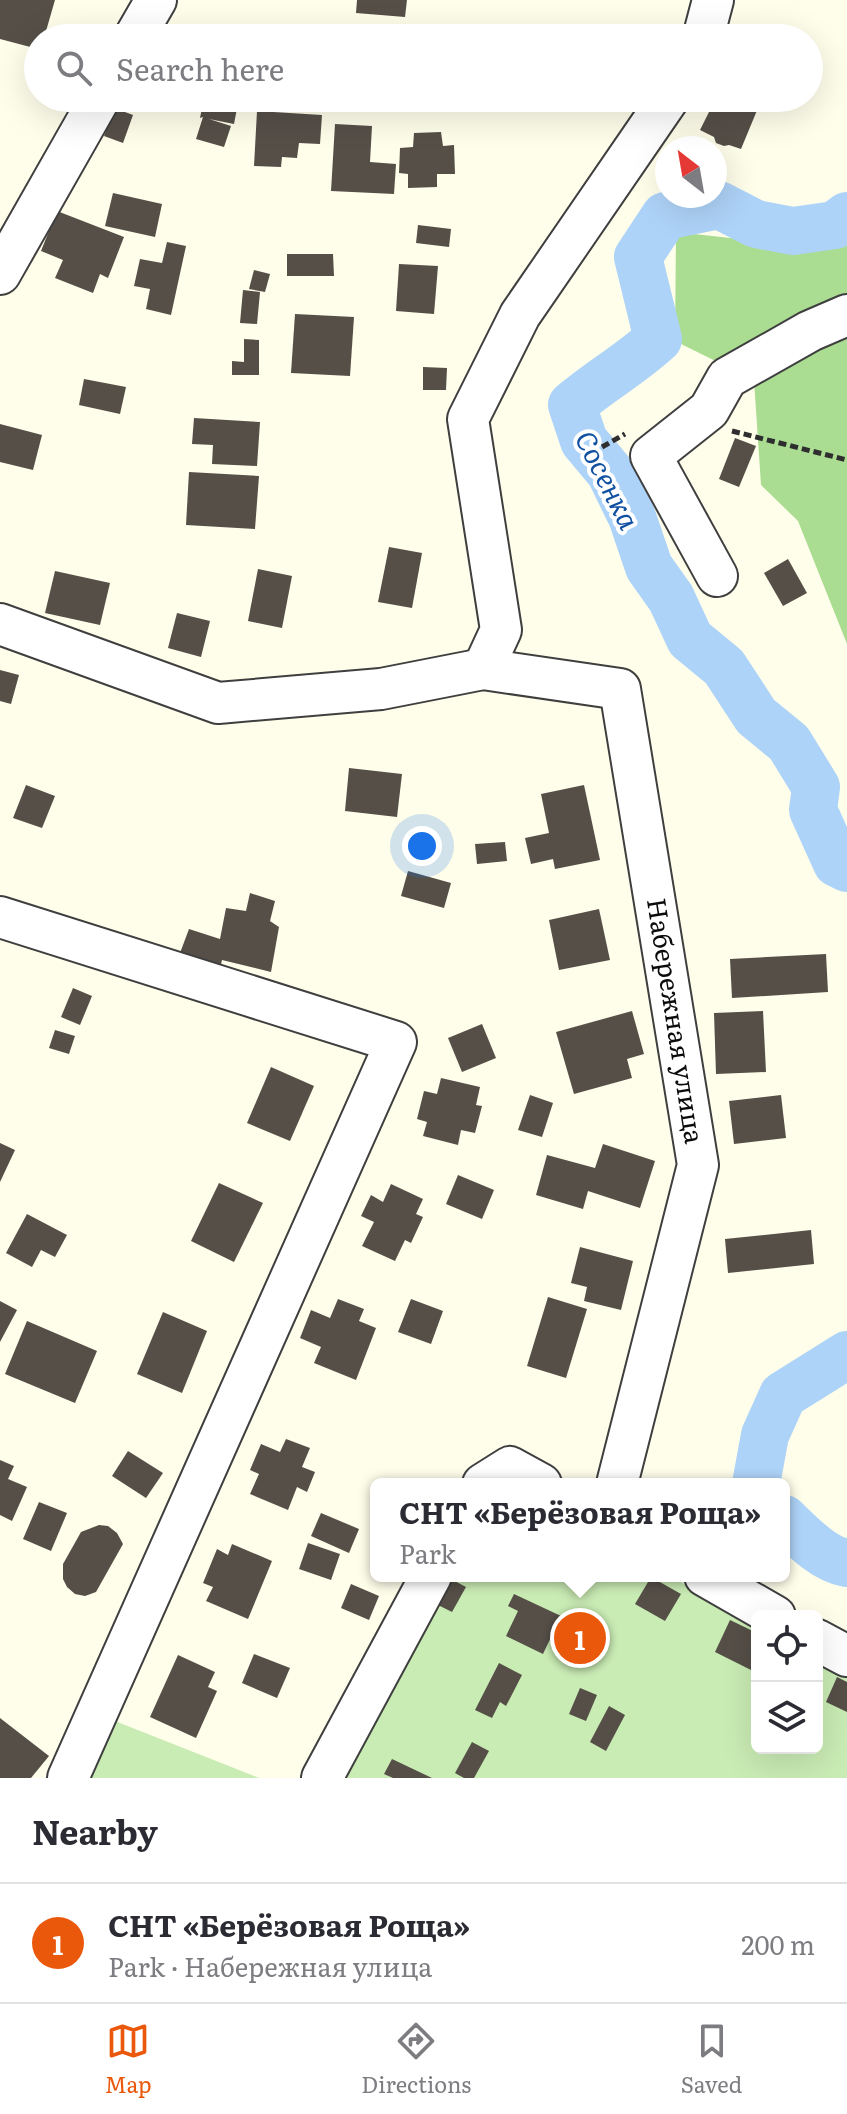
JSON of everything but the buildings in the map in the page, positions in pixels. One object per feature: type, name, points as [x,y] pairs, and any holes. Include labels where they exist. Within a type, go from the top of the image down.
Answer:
[{"type":"street","points":[[142,24],[156,0]]},
{"type":"street","points":[[707,24],[713,0]]},
{"type":"street","points":[[0,274],[92,112]]},
{"type":"street","points":[[0,624],[218,703],[381,689],[483,669],[501,630],[468,419],[520,315],[659,112]]},
{"type":"street","points":[[717,576],[651,456],[709,410],[727,378],[810,331],[847,315]]},
{"type":"street","name":"Набережная улица","points":[[483,669],[620,689],[698,1165],[619,1478]]},
{"type":"street","points":[[0,917],[396,1042],[68,1778]]},
{"type":"street","points":[[493,1478],[510,1467],[530,1478]]},
{"type":"street","points":[[322,1778],[428,1582]]},
{"type":"street","points":[[716,1582],[764,1610]]},
{"type":"street","points":[[823,1643],[847,1656]]},
{"type":"path","points":[[709,410],[722,428],[847,460]]},
{"type":"green space","points":[[676,232],[810,247],[847,245],[847,644],[798,521],[761,485],[754,380],[675,341]]},
{"type":"green space","points":[[435,1582],[680,1582],[751,1619],[751,1754],[823,1754],[823,1657],[847,1670],[847,1778],[326,1778]]},
{"type":"green space","points":[[115,1721],[259,1778],[87,1778]]},
{"type":"waterway","name":"Сосенка","points":[[847,216],[835,225],[793,231],[756,224],[719,205],[665,216],[638,257],[658,339],[572,405],[584,441],[610,472],[632,517],[649,567],[671,598],[690,639],[724,667],[756,716],[789,743],[816,787],[813,810],[837,863],[847,868]]},
{"type":"waterway","name":"Сосенка","points":[[757,1478],[765,1435],[783,1395],[847,1355]]},
{"type":"waterway","name":"Сосенка","points":[[790,1525],[821,1552],[847,1563]]},
{"type":"place","name":"СНТ «Берёзовая Роща»","points":[[580,1638]]}]
